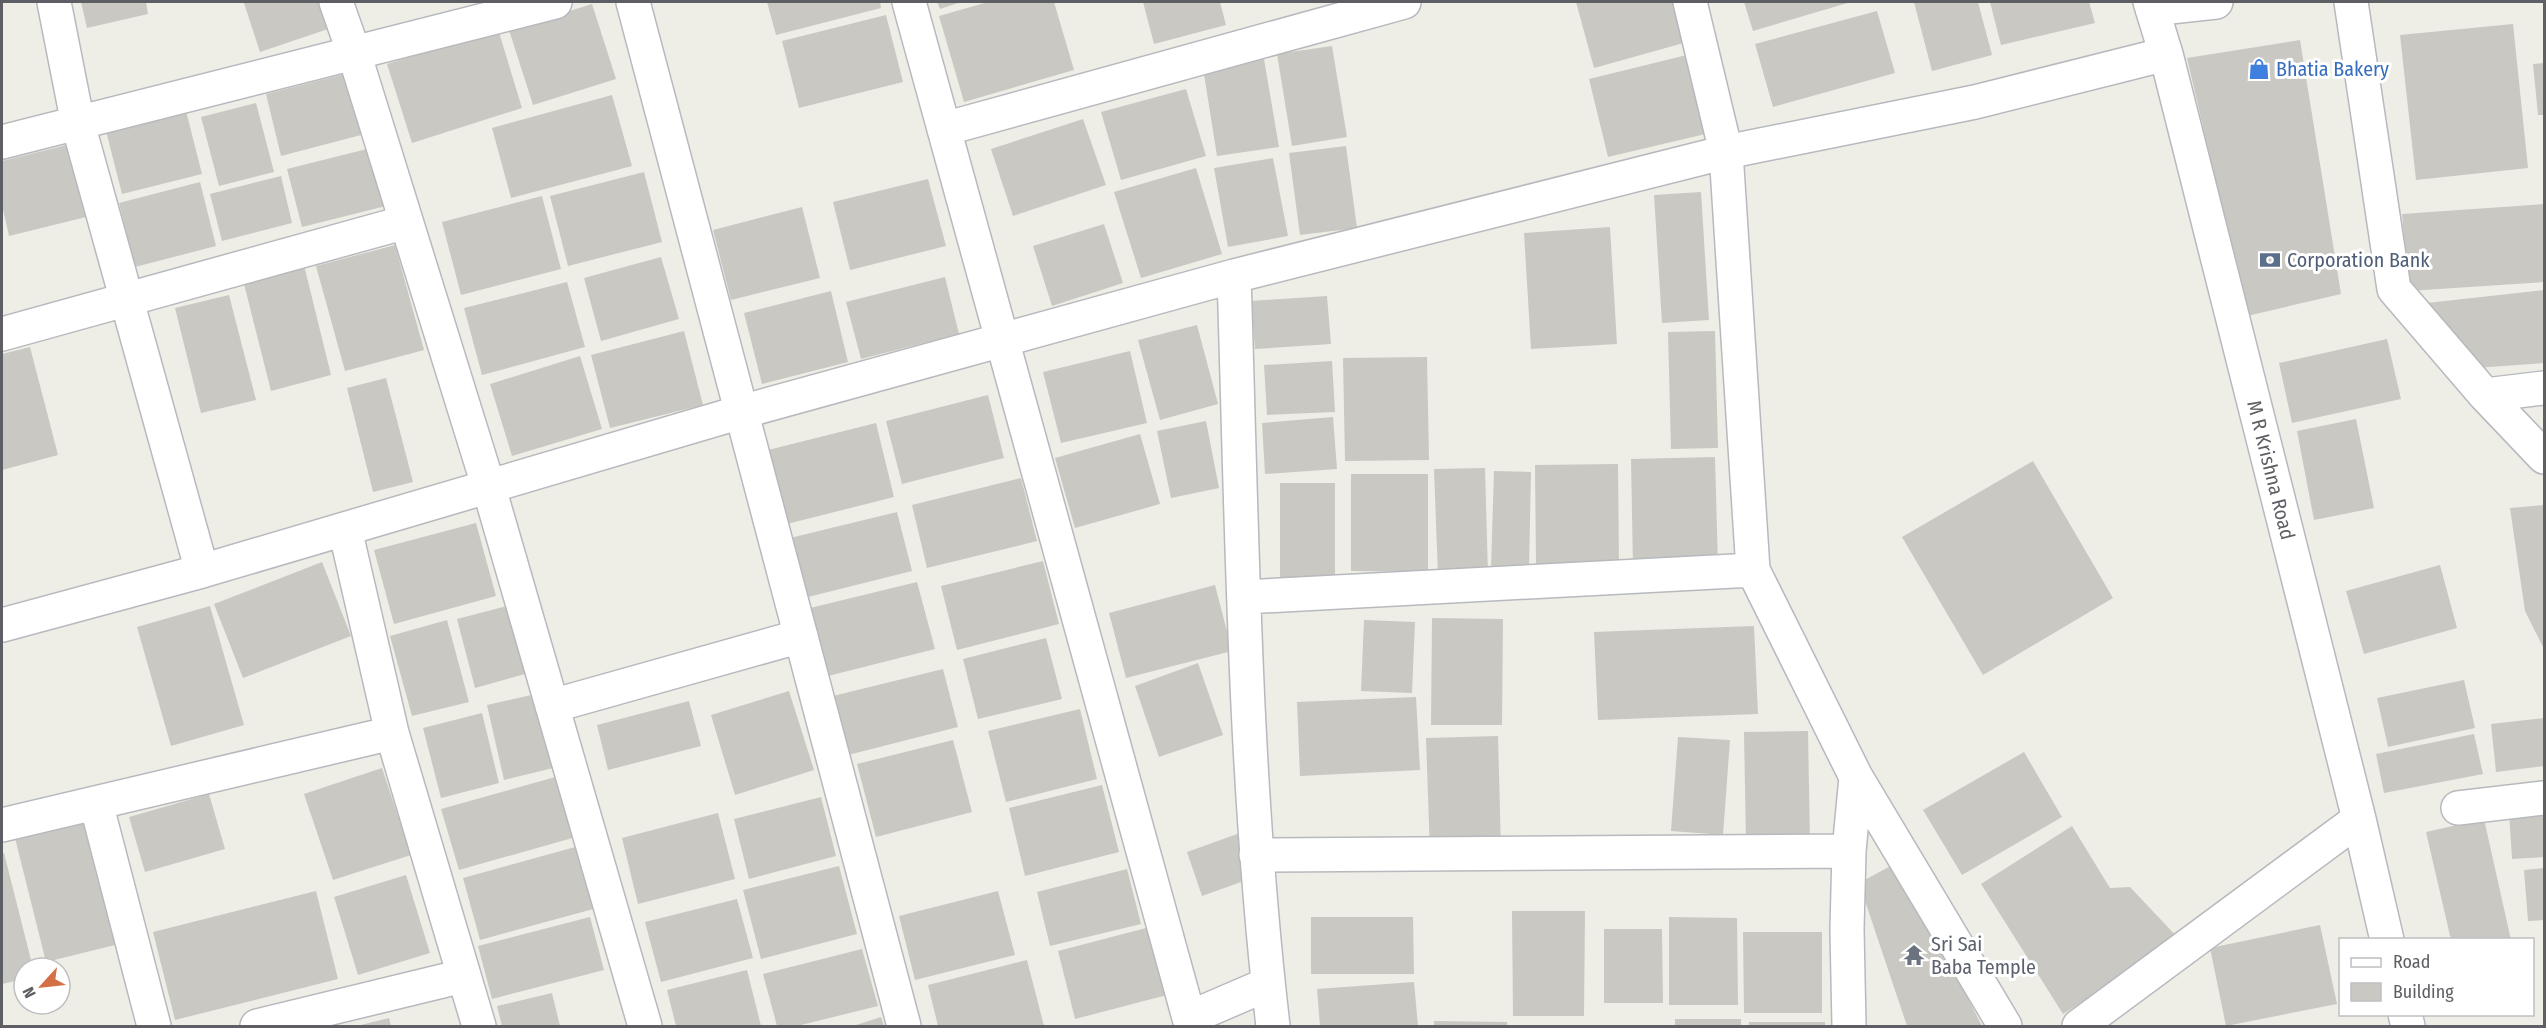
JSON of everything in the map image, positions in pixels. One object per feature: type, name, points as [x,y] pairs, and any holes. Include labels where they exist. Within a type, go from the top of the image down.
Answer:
[{"type":"street","points":[[54,2],[78,124],[202,571]]},
{"type":"street","points":[[336,2],[354,53],[489,488],[645,1026]]},
{"type":"street","points":[[2,142],[555,2]]},
{"type":"street","points":[[633,2],[904,1026]]},
{"type":"street","points":[[909,2],[1002,340],[1179,1022],[1268,984]]},
{"type":"street","points":[[944,129],[1404,2]]},
{"type":"street","points":[[1690,2],[1726,152],[1753,570],[1856,777],[2005,1026]]},
{"type":"street","points":[[2151,5],[2216,2]]},
{"type":"street","points":[[2351,2],[2394,289],[2485,395],[2544,457]]},
{"type":"street","name":"M R Krishna Road","points":[[2151,5],[2166,54],[2359,819],[2387,938]]},
{"type":"street","points":[[2,624],[202,571],[741,412],[1234,276],[1726,152],[1975,102],[2166,54]]},
{"type":"street","points":[[2,334],[406,222]]},
{"type":"street","points":[[1234,276],[1244,597],[1256,855],[1273,1026]]},
{"type":"street","points":[[2485,395],[2544,388]]},
{"type":"street","points":[[345,529],[392,732],[479,1026]]},
{"type":"street","points":[[1244,597],[1753,570]]},
{"type":"street","points":[[552,706],[801,636]]},
{"type":"street","points":[[2,825],[392,732]]},
{"type":"street","points":[[1849,1026],[1846,928],[1849,851],[1856,777]]},
{"type":"street","points":[[2458,808],[2544,798]]},
{"type":"street","points":[[96,803],[154,1026]]},
{"type":"street","points":[[2079,1026],[2359,819]]},
{"type":"street","points":[[1256,855],[1849,851]]},
{"type":"street","points":[[257,1026],[463,976]]},
{"type":"building","points":[[81,2],[146,2],[148,14],[87,28]]},
{"type":"building","points":[[319,2],[328,29],[260,52],[244,3]]},
{"type":"building","points":[[767,2],[880,2],[881,8],[776,35]]},
{"type":"building","points":[[937,2],[961,2],[940,9]]},
{"type":"building","points":[[988,2],[1054,2],[1074,70],[964,102],[939,16]]},
{"type":"building","points":[[1143,2],[1220,2],[1226,25],[1154,44]]},
{"type":"building","points":[[1576,2],[1688,2],[1698,39],[1594,68]]},
{"type":"building","points":[[1744,2],[1851,2],[1753,31]]},
{"type":"building","points":[[1914,2],[1978,2],[1992,55],[1932,71]]},
{"type":"building","points":[[1990,2],[2089,2],[2095,23],[2001,45]]},
{"type":"building","points":[[592,4],[616,79],[533,105],[509,30]]},
{"type":"building","points":[[1877,11],[1895,73],[1773,107],[1755,44]]},
{"type":"building","points":[[886,15],[903,82],[799,108],[782,41]]},
{"type":"building","points":[[2513,24],[2528,168],[2416,180],[2400,35]]},
{"type":"building","points":[[498,29],[522,108],[412,143],[387,64]]},
{"type":"building","points":[[2300,40],[2341,294],[2247,316],[2187,58]]},
{"type":"building","points":[[1332,46],[1347,137],[1292,146],[1277,54]]},
{"type":"building","points":[[1699,52],[1718,131],[1608,157],[1589,79]]},
{"type":"building","points":[[1264,59],[1279,147],[1217,156],[1203,68]]},
{"type":"building","points":[[2544,63],[2544,115],[2538,115],[2533,64]]},
{"type":"building","points":[[345,74],[361,135],[281,156],[266,94]]},
{"type":"building","points":[[1186,89],[1206,156],[1121,180],[1101,112]]},
{"type":"building","points":[[612,95],[632,166],[511,198],[492,128]]},
{"type":"building","points":[[256,103],[274,172],[219,186],[201,117]]},
{"type":"building","points":[[186,111],[202,174],[122,194],[106,131]]},
{"type":"building","points":[[1083,119],[1106,185],[1013,216],[991,149]]},
{"type":"building","points":[[71,144],[90,216],[9,236],[2,205],[2,161]]},
{"type":"building","points":[[1346,146],[1357,228],[1300,235],[1289,153]]},
{"type":"building","points":[[375,147],[390,205],[302,227],[287,169]]},
{"type":"building","points":[[1273,158],[1288,236],[1228,247],[1214,168]]},
{"type":"building","points":[[1196,168],[1222,254],[1141,278],[1114,192]]},
{"type":"building","points":[[644,172],[662,242],[568,266],[550,196]]},
{"type":"building","points":[[281,176],[292,223],[222,241],[210,194]]},
{"type":"building","points":[[928,179],[946,246],[850,270],[833,202]]},
{"type":"building","points":[[200,182],[216,246],[135,267],[119,203]]},
{"type":"building","points":[[1701,192],[1709,320],[1662,323],[1654,195]]},
{"type":"building","points":[[542,196],[561,269],[461,295],[442,222]]},
{"type":"building","points":[[2544,204],[2544,282],[2408,291],[2402,214]]},
{"type":"building","points":[[802,207],[820,278],[731,300],[713,230]]},
{"type":"building","points":[[1104,224],[1123,283],[1052,306],[1033,246]]},
{"type":"building","points":[[1610,227],[1617,344],[1531,349],[1524,233]]},
{"type":"building","points":[[395,245],[424,350],[345,371],[316,266]]},
{"type":"building","points":[[661,257],[679,319],[601,341],[584,278]]},
{"type":"building","points":[[304,265],[331,375],[271,391],[243,280]]},
{"type":"building","points":[[945,277],[959,334],[861,359],[846,302]]},
{"type":"building","points":[[567,282],[585,347],[482,375],[464,308]]},
{"type":"building","points":[[2544,290],[2544,363],[2475,368],[2427,303]]},
{"type":"building","points":[[831,291],[848,362],[762,384],[744,313]]},
{"type":"building","points":[[229,295],[256,400],[201,413],[175,308]]},
{"type":"building","points":[[1327,296],[1331,344],[1255,349],[1251,301]]},
{"type":"building","points":[[1197,325],[1218,404],[1160,420],[1138,340]]},
{"type":"building","points":[[684,331],[703,405],[610,428],[591,355]]},
{"type":"building","points":[[1715,331],[1718,448],[1671,449],[1668,332]]},
{"type":"building","points":[[2387,339],[2401,399],[2292,423],[2279,363]]},
{"type":"building","points":[[30,347],[58,455],[2,470],[2,354]]},
{"type":"building","points":[[1130,351],[1147,423],[1061,443],[1043,372]]},
{"type":"building","points":[[580,356],[602,429],[512,456],[490,384]]},
{"type":"building","points":[[1427,357],[1429,460],[1345,461],[1343,358]]},
{"type":"building","points":[[1332,361],[1335,412],[1267,415],[1264,365]]},
{"type":"building","points":[[386,378],[413,482],[373,492],[347,388]]},
{"type":"building","points":[[988,395],[1004,458],[902,484],[886,421]]},
{"type":"building","points":[[1333,417],[1337,469],[1265,474],[1262,423]]},
{"type":"building","points":[[2356,419],[2374,508],[2314,520],[2297,431]]},
{"type":"building","points":[[1206,421],[1219,488],[1171,498],[1157,431]]},
{"type":"building","points":[[876,423],[894,497],[783,525],[764,451]]},
{"type":"building","points":[[1140,434],[1160,504],[1075,528],[1055,458]]},
{"type":"building","points":[[1715,457],[1718,567],[1633,569],[1631,459]]},
{"type":"building","points":[[2033,461],[2113,598],[1983,675],[1902,537]]},
{"type":"building","points":[[1618,464],[1619,566],[1536,566],[1535,465]]},
{"type":"building","points":[[1485,468],[1488,575],[1438,576],[1434,469]]},
{"type":"building","points":[[1494,471],[1531,472],[1529,569],[1491,568]]},
{"type":"building","points":[[1351,474],[1428,474],[1428,572],[1351,571]]},
{"type":"building","points":[[1021,478],[1037,541],[927,568],[912,505]]},
{"type":"building","points":[[1280,483],[1335,483],[1335,578],[1280,578]]},
{"type":"building","points":[[2544,505],[2544,649],[2525,611],[2510,508]]},
{"type":"building","points":[[897,512],[912,571],[804,598],[790,538]]},
{"type":"building","points":[[476,523],[496,596],[394,624],[374,550]]},
{"type":"building","points":[[1043,561],[1059,624],[957,650],[941,586]]},
{"type":"building","points":[[322,562],[351,636],[243,678],[214,604]]},
{"type":"building","points":[[2440,565],[2457,628],[2364,654],[2346,591]]},
{"type":"building","points":[[917,582],[935,649],[828,676],[810,608]]},
{"type":"building","points":[[1215,585],[1232,651],[1126,678],[1109,613]]},
{"type":"building","points":[[210,606],[244,725],[171,746],[137,627]]},
{"type":"building","points":[[507,606],[525,674],[475,688],[457,619]]},
{"type":"building","points":[[1432,618],[1503,619],[1502,725],[1431,725]]},
{"type":"building","points":[[447,620],[469,702],[412,716],[390,636]]},
{"type":"building","points":[[1364,620],[1415,622],[1412,693],[1361,691]]},
{"type":"building","points":[[1754,626],[1758,714],[1598,720],[1594,632]]},
{"type":"building","points":[[1046,638],[1062,699],[978,719],[963,659]]},
{"type":"building","points":[[1198,663],[1223,735],[1159,757],[1135,686]]},
{"type":"building","points":[[943,669],[958,727],[848,755],[833,696]]},
{"type":"building","points":[[2464,680],[2475,728],[2388,747],[2377,698]]},
{"type":"building","points":[[789,691],[814,770],[735,795],[711,715]]},
{"type":"building","points":[[536,694],[553,768],[504,780],[487,705]]},
{"type":"building","points":[[1416,697],[1420,770],[1300,776],[1297,702]]},
{"type":"building","points":[[689,701],[701,746],[608,770],[597,725]]},
{"type":"building","points":[[1080,709],[1097,779],[1006,802],[988,731]]},
{"type":"building","points":[[482,713],[499,783],[441,798],[423,728]]},
{"type":"building","points":[[2544,718],[2544,766],[2496,772],[2491,724]]},
{"type":"building","points":[[1808,731],[1810,842],[1746,843],[1744,732]]},
{"type":"building","points":[[2474,734],[2483,774],[2384,793],[2376,754]]},
{"type":"building","points":[[1498,736],[1501,850],[1430,853],[1426,738]]},
{"type":"building","points":[[1678,737],[1730,740],[1723,835],[1671,831]]},
{"type":"building","points":[[953,740],[972,812],[876,837],[857,764]]},
{"type":"building","points":[[2024,752],[2062,817],[1962,875],[1923,810]]},
{"type":"building","points":[[382,768],[411,855],[333,880],[304,794]]},
{"type":"building","points":[[559,776],[576,837],[459,870],[441,809]]},
{"type":"building","points":[[1102,785],[1119,852],[1025,876],[1009,808]]},
{"type":"building","points":[[209,794],[225,849],[145,872],[129,817]]},
{"type":"building","points":[[821,797],[836,856],[749,879],[734,819]]},
{"type":"building","points":[[2544,809],[2544,857],[2512,859],[2509,812]]},
{"type":"building","points":[[718,813],[735,879],[638,904],[622,838]]},
{"type":"building","points":[[2484,819],[2511,938],[2451,938],[2426,832]]},
{"type":"building","points":[[84,821],[115,945],[70,956],[44,956],[15,838]]},
{"type":"building","points":[[2072,826],[2110,888],[2130,887],[2180,940],[2063,1014],[1981,884]]},
{"type":"building","points":[[1240,833],[1255,877],[1202,896],[1187,852]]},
{"type":"building","points":[[579,846],[597,908],[480,940],[463,878]]},
{"type":"building","points":[[4,853],[30,956],[12,956],[12,982],[2,984],[2,854]]},
{"type":"building","name":"Sri Sai Baba Temple","points":[[1898,862],[1982,1026],[1907,1026],[1859,883]]},
{"type":"building","points":[[839,866],[857,934],[761,959],[743,890]]},
{"type":"building","points":[[2544,868],[2544,920],[2528,921],[2524,870]]},
{"type":"building","points":[[1127,869],[1141,924],[1050,946],[1037,892]]},
{"type":"building","points":[[406,875],[430,953],[358,975],[334,897]]},
{"type":"building","points":[[316,891],[338,979],[175,1020],[153,932]]},
{"type":"building","points":[[998,891],[1015,955],[915,980],[899,916]]},
{"type":"building","points":[[737,899],[753,958],[661,982],[645,922]]},
{"type":"building","points":[[1512,911],[1585,911],[1584,1016],[1513,1016]]},
{"type":"building","points":[[590,917],[604,970],[492,999],[478,946]]},
{"type":"building","points":[[1311,917],[1413,917],[1414,974],[1311,974]]},
{"type":"building","points":[[1669,917],[1737,918],[1738,1005],[1669,1005]]},
{"type":"building","points":[[2320,925],[2337,1004],[2226,1026],[2210,948]]},
{"type":"building","points":[[1150,927],[1167,995],[1075,1019],[1058,951]]},
{"type":"building","points":[[1604,929],[1662,929],[1663,1003],[1604,1003]]},
{"type":"building","points":[[1743,932],[1822,932],[1822,1013],[1744,1013]]},
{"type":"building","points":[[862,949],[878,1006],[797,1026],[777,1026],[763,974]]},
{"type":"building","points":[[1027,960],[1044,1026],[938,1026],[928,985]]},
{"type":"building","points":[[747,970],[761,1026],[676,1026],[667,990]]},
{"type":"building","points":[[1414,982],[1418,1026],[1320,1026],[1317,989]]},
{"type":"building","points":[[552,993],[560,1026],[502,1026],[497,1006]]},
{"type":"building","points":[[881,1017],[884,1026],[853,1026]]},
{"type":"building","points":[[389,1018],[391,1026],[357,1026]]},
{"type":"building","points":[[1675,1019],[1741,1019],[1741,1026],[1675,1026]]},
{"type":"building","points":[[1434,1021],[1507,1022],[1507,1026],[1434,1026]]},
{"type":"building","points":[[1749,1022],[1825,1022],[1825,1026],[1749,1026]]},
{"type":"place","name":"Bhatia Bakery","points":[[2259,69]]},
{"type":"place","name":"Corporation Bank","points":[[2270,260]]},
{"type":"place","name":"Sri Sai Baba Temple","points":[[1914,955]]}]
